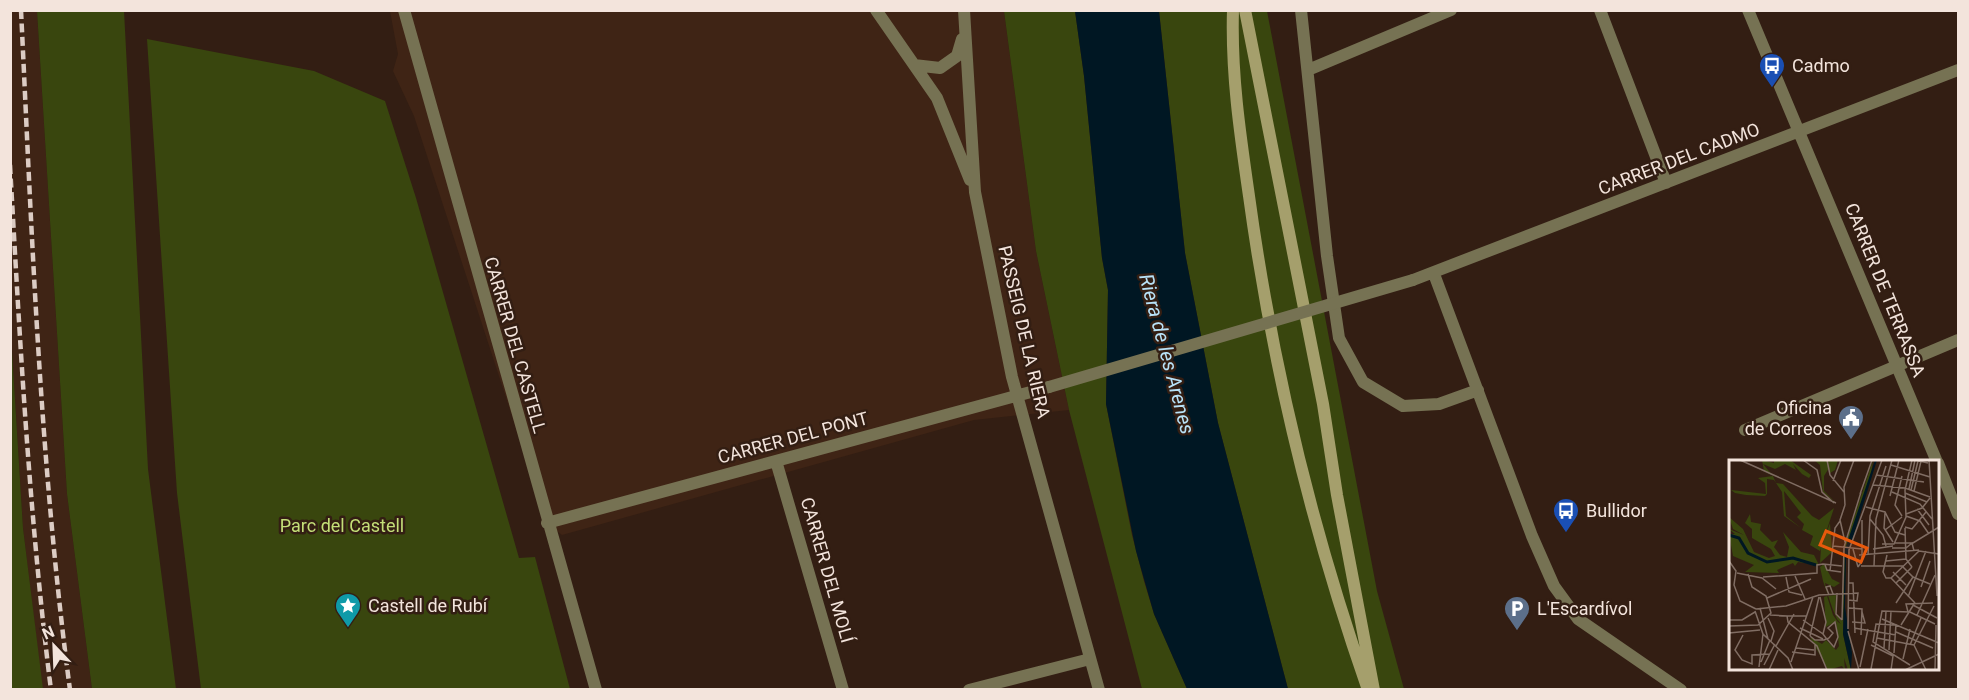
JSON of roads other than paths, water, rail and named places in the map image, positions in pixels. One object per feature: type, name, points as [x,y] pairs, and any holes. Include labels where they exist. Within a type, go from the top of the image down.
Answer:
[{"type":"main road","points":[[1233,10],[1232,47],[1238,118],[1256,252],[1280,380],[1342,614],[1368,690]]},
{"type":"main road","points":[[1245,10],[1323,404],[1336,495],[1374,690]]},
{"type":"street","name":"CARRER DEL CASTELL","points":[[404,10],[596,690]]},
{"type":"street","points":[[876,10],[936,98],[975,192]]},
{"type":"street","name":"PASSEIG DE LA RIERA","points":[[964,10],[975,192],[1018,395],[1099,690]]},
{"type":"street","points":[[1301,10],[1339,338],[1363,382],[1403,406],[1439,404],[1478,390]]},
{"type":"street","points":[[1308,70],[1451,10]]},
{"type":"street","points":[[1600,10],[1666,183]]},
{"type":"street","name":"CARRER DE TERRASSA","points":[[1748,10],[1801,132],[1936,460]]},
{"type":"street","points":[[914,65],[940,68],[957,56],[965,25]]},
{"type":"street","name":"CARRER DEL CADMO","points":[[1049,387],[1434,274],[1959,70]]},
{"type":"street","points":[[1434,274],[1554,586],[1578,619],[1681,690]]},
{"type":"street","points":[[1745,430],[1897,364],[1959,340]]},
{"type":"street","name":"CARRER DEL PONT","points":[[547,523],[1049,387]]},
{"type":"street","name":"CARRER DEL MOLÍ","points":[[776,461],[843,690]]},
{"type":"street","name":"CARRER DE TERRASSA","points":[[1939,467],[1959,514]]},
{"type":"street","points":[[969,690],[1090,659]]},
{"type":"water","name":"Riera de les Arenes","points":[[1075,11],[1159,11],[1185,253],[1218,423],[1288,689],[1187,689],[1154,614],[1136,551],[1106,404],[1108,290],[1102,258],[1084,76]]},
{"type":"railway","points":[[21,10],[44,435],[70,690]]},
{"type":"railway","points":[[10,165],[31,493],[51,690]]},
{"type":"place","name":"Cadmo","points":[[1772,89]]},
{"type":"place","name":"Oficina de Correos","points":[[1851,441]]},
{"type":"place","name":"Bullidor","points":[[1566,534]]},
{"type":"place","name":"Castell de Rubí","points":[[348,629]]},
{"type":"place","name":"L'Escardívol","points":[[1517,632]]},
{"type":"park label","name":"Parc del Castell","points":[[342,526]]}]
